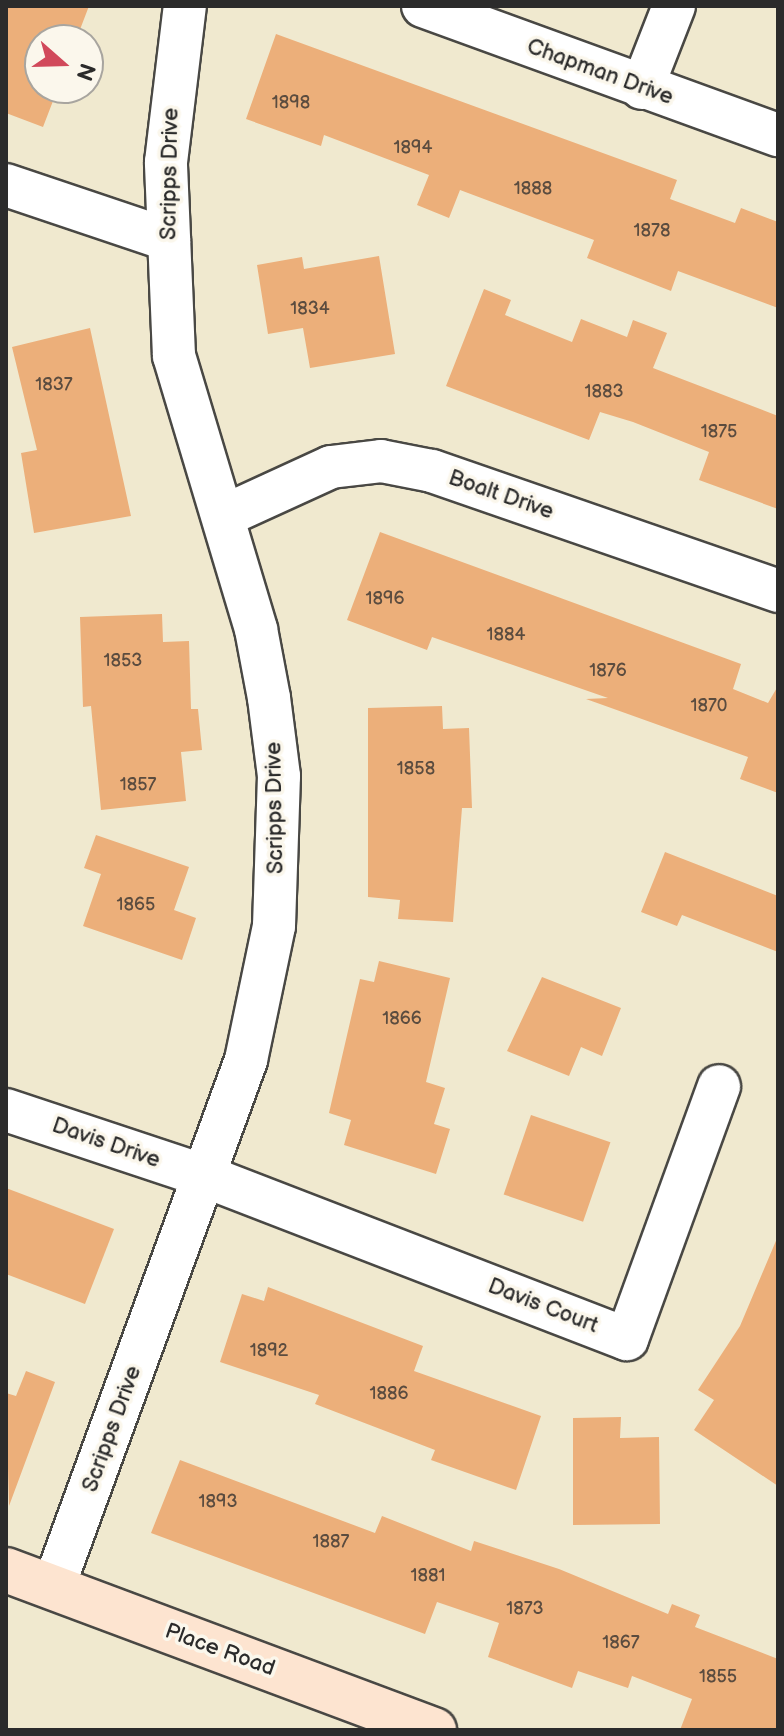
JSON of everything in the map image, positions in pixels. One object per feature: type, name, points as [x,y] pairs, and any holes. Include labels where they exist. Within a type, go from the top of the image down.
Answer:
[{"type":"street","name":"Scripps Drive","points":[[53,1588],[207,1177],[260,1003],[279,856],[269,698],[224,516],[174,356],[166,162],[185,6]]},
{"type":"street","name":"Chapman Drive","points":[[423,6],[778,135]]},
{"type":"street","points":[[642,88],[674,6]]},
{"type":"street","points":[[6,185],[169,240]]},
{"type":"street","name":"Boalt Drive","points":[[224,516],[331,467],[381,461],[432,471],[778,591]]},
{"type":"street","name":"Davis Court","points":[[207,1177],[627,1339],[719,1086]]},
{"type":"street","name":"Davis Drive","points":[[6,1110],[207,1177]]},
{"type":"street","name":"Place Road","points":[[6,1570],[434,1730]]},
{"type":"building","points":[[6,6],[89,6],[82,24],[24,24],[24,104],[52,104],[43,127],[6,113]]},
{"type":"building","points":[[276,34],[677,180],[670,199],[735,223],[741,208],[778,222],[778,308],[678,271],[671,291],[587,258],[594,240],[460,190],[449,218],[417,205],[429,175],[324,135],[321,146],[246,119]]},
{"type":"building","points":[[379,256],[395,354],[310,368],[303,328],[268,334],[257,265],[302,257],[304,269]]},
{"type":"building","points":[[484,289],[511,300],[505,315],[572,342],[581,319],[627,337],[633,320],[667,333],[653,368],[778,416],[778,509],[699,480],[709,452],[633,422],[600,412],[589,440],[446,386]]},
{"type":"building","points":[[90,328],[131,516],[34,533],[21,453],[37,450],[12,347]]},
{"type":"building","points":[[380,532],[741,664],[733,689],[768,703],[778,686],[778,793],[740,779],[748,757],[586,699],[608,698],[432,637],[427,650],[347,620]]},
{"type":"building","points":[[162,614],[163,642],[189,641],[191,709],[198,709],[202,750],[181,752],[186,801],[101,810],[91,706],[83,707],[80,617]]},
{"type":"building","points":[[442,706],[443,729],[469,728],[472,808],[462,808],[453,922],[398,919],[400,900],[368,897],[368,708]]},
{"type":"building","points":[[96,835],[189,867],[174,910],[196,918],[182,960],[83,926],[101,874],[84,868]]},
{"type":"building","points":[[665,852],[778,896],[778,952],[682,915],[677,926],[641,912]]},
{"type":"building","points":[[379,961],[450,978],[426,1082],[445,1088],[434,1124],[450,1129],[436,1174],[344,1145],[351,1120],[329,1113],[360,979],[374,982]]},
{"type":"building","points":[[542,977],[621,1008],[602,1056],[581,1047],[569,1076],[507,1051]]},
{"type":"building","points":[[531,1115],[610,1142],[583,1222],[504,1194]]},
{"type":"building","points":[[6,1188],[114,1229],[85,1304],[6,1274]]},
{"type":"building","points":[[778,1236],[778,1486],[694,1430],[714,1400],[698,1390],[740,1326]]},
{"type":"building","points":[[268,1287],[423,1346],[414,1371],[541,1416],[516,1490],[431,1460],[435,1450],[315,1404],[319,1395],[220,1362],[242,1294],[264,1301]]},
{"type":"building","points":[[26,1371],[55,1382],[9,1506],[6,1393],[16,1396]]},
{"type":"building","points":[[621,1417],[620,1438],[659,1437],[660,1524],[573,1525],[573,1418]]},
{"type":"building","points":[[180,1460],[375,1533],[382,1516],[471,1551],[474,1541],[559,1569],[668,1614],[672,1604],[700,1615],[695,1627],[778,1659],[778,1730],[680,1730],[692,1699],[632,1676],[628,1688],[578,1671],[572,1688],[488,1657],[499,1623],[437,1602],[425,1634],[151,1533]]}]
